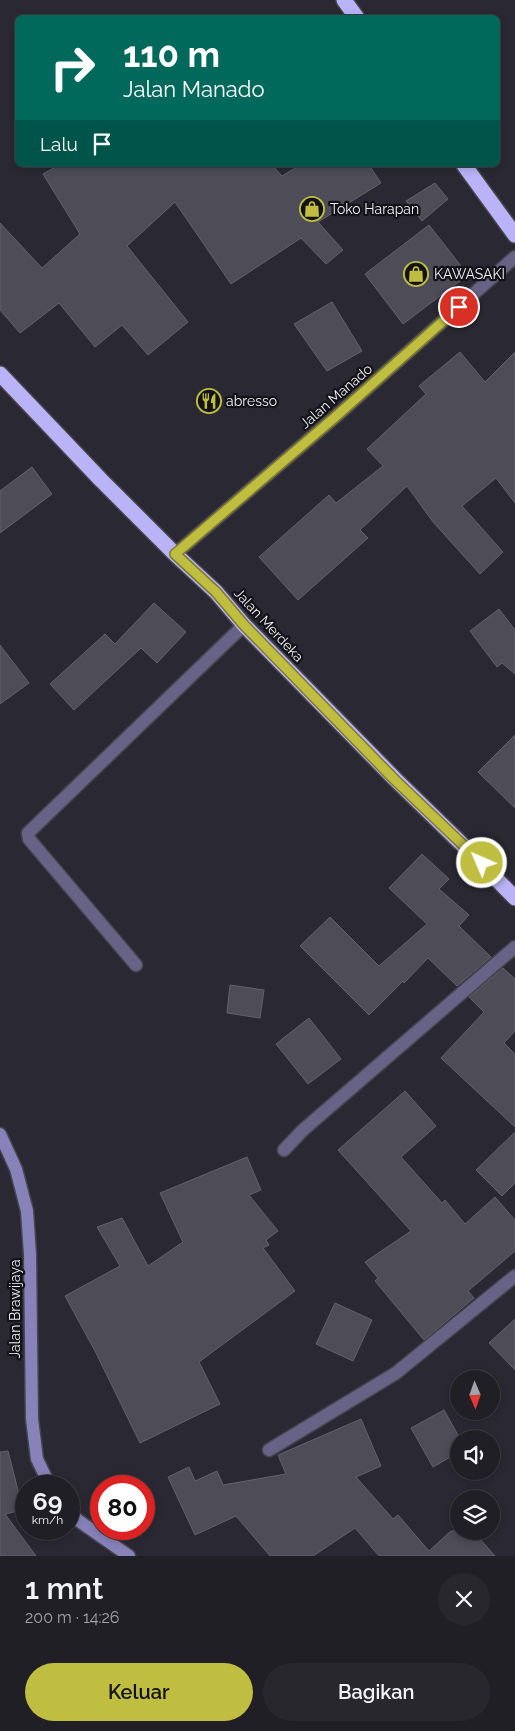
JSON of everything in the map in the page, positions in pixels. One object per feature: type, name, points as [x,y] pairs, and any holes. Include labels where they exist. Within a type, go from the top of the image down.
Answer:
[{"type":"highway","points":[[344,0],[355,15]]},
{"type":"highway","points":[[465,167],[515,235]]},
{"type":"highway","name":"Jalan Merdeka","points":[[0,374],[101,480],[216,592],[244,625],[395,780],[515,898]]},
{"type":"street","name":"Jalan Manado","points":[[175,554],[334,418],[515,257]]},
{"type":"street","points":[[136,965],[29,839],[28,833],[244,625]]},
{"type":"street","points":[[284,1150],[303,1130],[515,946]]},
{"type":"street","name":"Jalan Brawijaya","points":[[0,1134],[16,1169],[27,1210],[30,1254],[32,1419],[37,1459],[45,1475]]},
{"type":"street","points":[[269,1450],[396,1374],[515,1276]]},
{"type":"street","points":[[80,1522],[129,1556]]},
{"type":"building","points":[[55,167],[274,167],[282,176],[297,167],[370,167],[381,183],[318,222],[343,250],[326,264],[301,238],[231,284],[175,202],[127,246],[188,322],[148,355],[122,325],[95,347],[59,303],[20,333],[0,310],[0,223],[42,268],[80,234],[43,174]]},
{"type":"building","points":[[435,183],[448,199],[422,221],[406,201]]},
{"type":"building","name":"KAWASAKI","points":[[429,225],[468,275],[403,324],[365,274]]},
{"type":"building","points":[[332,302],[362,351],[327,371],[294,324]]},
{"type":"building","points":[[460,352],[485,382],[515,352],[515,503],[496,478],[462,506],[503,552],[480,574],[433,522],[407,486],[360,530],[368,538],[298,600],[259,557],[329,495],[336,503],[383,466],[367,449],[426,394],[419,386]]},
{"type":"building","points":[[32,467],[52,494],[0,533],[0,491]]},
{"type":"building","points":[[154,603],[186,632],[157,663],[141,648],[74,710],[50,684],[105,634],[115,644]]},
{"type":"building","points":[[499,609],[515,630],[515,674],[502,663],[497,667],[470,631]]},
{"type":"building","points":[[0,645],[29,683],[0,704]]},
{"type":"building","points":[[515,735],[515,808],[478,772]]},
{"type":"building","points":[[422,854],[449,879],[439,889],[469,915],[459,926],[491,957],[457,986],[428,958],[369,1015],[300,946],[330,917],[379,966],[427,924],[389,888]]},
{"type":"building","points":[[503,968],[515,979],[515,1031],[504,1043],[515,1054],[515,1127],[441,1058],[484,1012],[469,997]]},
{"type":"building","points":[[230,985],[264,990],[260,1018],[227,1013]]},
{"type":"building","points":[[309,1018],[341,1059],[308,1084],[276,1044]]},
{"type":"building","points":[[405,1091],[436,1126],[401,1157],[442,1203],[445,1200],[465,1224],[495,1197],[515,1220],[515,1251],[468,1291],[474,1298],[424,1340],[375,1281],[378,1278],[365,1262],[411,1231],[338,1150]]},
{"type":"building","points":[[515,1132],[515,1183],[502,1196],[476,1170]]},
{"type":"building","points":[[247,1157],[261,1190],[249,1195],[278,1231],[266,1240],[269,1245],[263,1248],[295,1291],[199,1362],[220,1404],[140,1443],[95,1351],[65,1296],[120,1266],[97,1227],[122,1218],[148,1266],[183,1242],[160,1193]]},
{"type":"building","points":[[335,1303],[372,1320],[353,1361],[316,1344]]},
{"type":"building","points":[[515,1319],[515,1370],[489,1343]]},
{"type":"building","points":[[444,1410],[455,1430],[450,1430],[450,1457],[433,1467],[411,1428]]},
{"type":"building","points":[[361,1419],[381,1466],[356,1477],[393,1519],[398,1515],[429,1551],[450,1532],[450,1540],[481,1540],[495,1556],[379,1556],[355,1528],[313,1556],[270,1556],[236,1516],[195,1535],[168,1477],[189,1467],[195,1481],[217,1471],[223,1485],[286,1474],[278,1455]]},
{"type":"building","points":[[8,1451],[15,1479],[15,1512],[5,1514],[15,1528],[15,1540],[24,1540],[36,1556],[0,1556],[0,1452]]},
{"type":"place","name":"Toko Harapan","points":[[312,209]]},
{"type":"place","name":"KAWASAKI","points":[[416,274]]},
{"type":"place","name":"abresso","points":[[209,401]]},
{"type":"route","points":[[459,307],[334,418],[175,554],[216,592],[244,625],[395,780],[482,863]]}]
